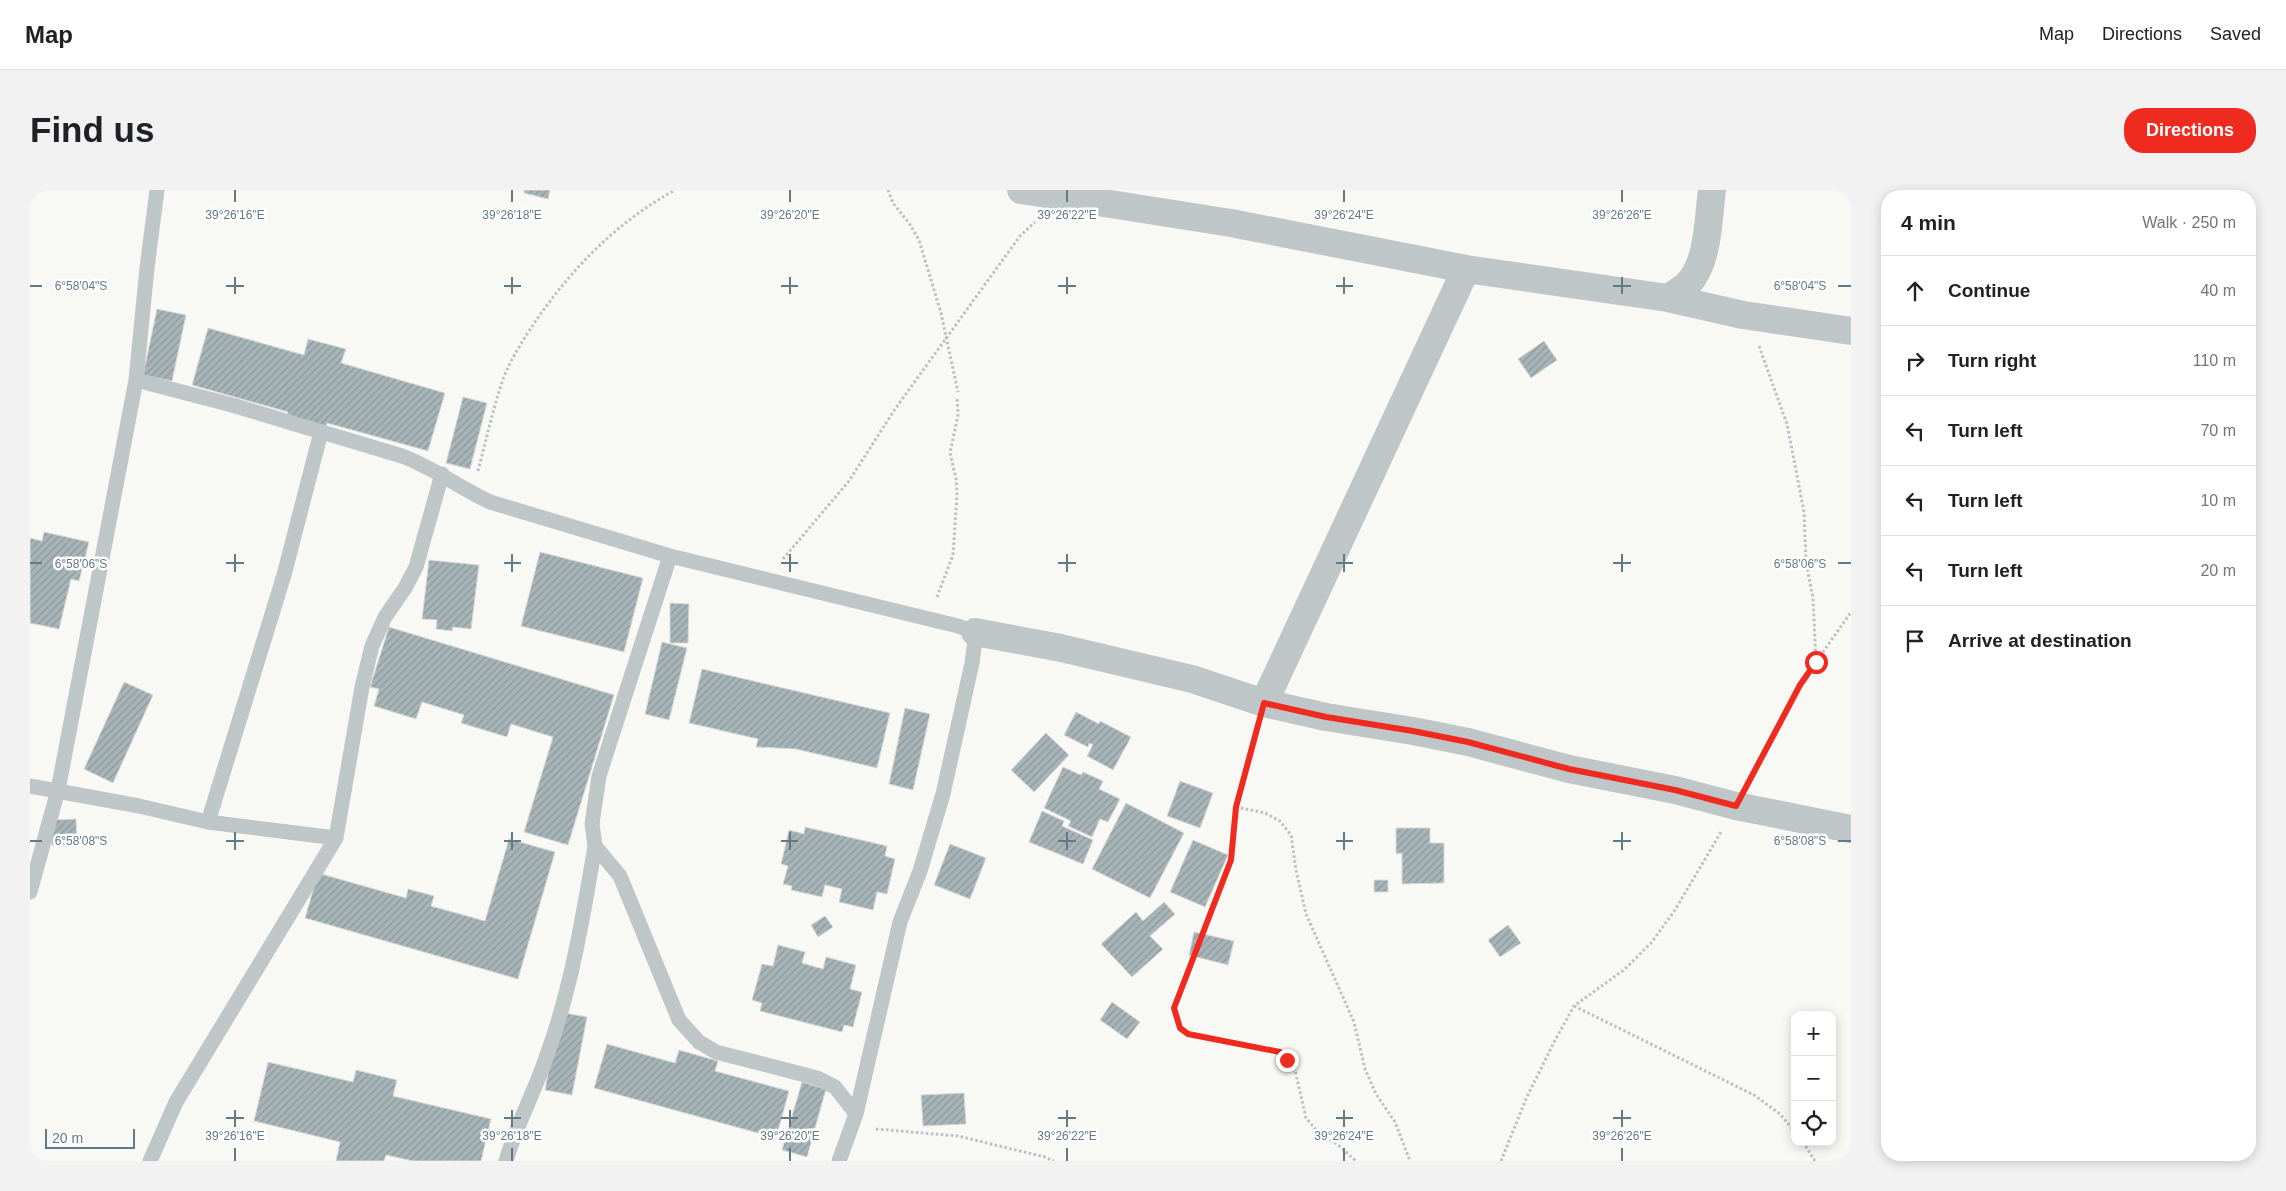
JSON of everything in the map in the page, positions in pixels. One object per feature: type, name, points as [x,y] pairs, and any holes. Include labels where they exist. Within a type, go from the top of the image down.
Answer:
[{"type":"street","points":[[1021,190],[1083,195],[1466,269],[1668,298],[1743,315],[1851,331]]},
{"type":"street","points":[[1668,298],[1688,284],[1698,269],[1705,241],[1712,190]]},
{"type":"street","points":[[1264,703],[1466,269]]},
{"type":"street","points":[[966,629],[1061,648],[1192,680],[1264,703],[1326,717],[1468,742],[1569,769],[1675,790],[1736,806],[1851,829]]},
{"type":"lane","points":[[30,892],[58,790],[136,380],[157,190]]},
{"type":"lane","points":[[136,380],[402,456],[424,464],[471,493],[490,502],[670,556],[767,578],[966,629],[976,635],[972,664],[943,794],[920,871],[900,922],[854,1120],[839,1161]]},
{"type":"lane","points":[[208,822],[281,584],[322,432]]},
{"type":"lane","points":[[150,1161],[176,1102],[336,838],[362,687],[372,646],[385,617],[405,588],[416,567],[442,474]]},
{"type":"lane","points":[[506,1161],[547,1058],[564,1000],[582,923],[595,846],[592,824],[599,776],[670,556]]},
{"type":"lane","points":[[30,786],[139,806],[208,822],[336,838]]},
{"type":"lane","points":[[595,846],[620,876],[680,1020],[699,1042],[716,1052],[817,1078],[835,1087],[854,1120]]},
{"type":"path","points":[[471,493],[504,378],[521,343],[556,292],[589,255],[626,222],[675,190]]},
{"type":"path","points":[[888,190],[893,203],[909,223],[919,240],[941,313],[958,392]]},
{"type":"path","points":[[767,578],[849,481],[895,409],[1020,236],[1037,220]]},
{"type":"path","points":[[1756,340],[1787,424],[1804,512],[1806,562],[1813,598],[1816,662]]},
{"type":"path","points":[[957,398],[958,415],[950,453],[956,479],[952,554],[937,600],[942,613],[966,629]]},
{"type":"path","points":[[1501,1161],[1526,1099],[1574,1006],[1625,969],[1651,943],[1676,910],[1736,806],[1800,685],[1851,612]]},
{"type":"path","points":[[1264,703],[1236,807],[1231,860],[1174,1008],[1176,1020],[1180,1028],[1188,1034],[1280,1052],[1294,1070],[1306,1118],[1316,1131],[1338,1145],[1356,1161]]},
{"type":"path","points":[[1236,807],[1265,813],[1280,821],[1291,835],[1296,870],[1306,914],[1354,1022],[1365,1069],[1376,1094],[1395,1122],[1410,1161]]},
{"type":"path","points":[[1574,1006],[1754,1095],[1780,1114],[1791,1127]]},
{"type":"path","points":[[854,1120],[958,1136],[1045,1157],[1054,1161]]},
{"type":"path","points":[[1806,1146],[1815,1161]]},
{"type":"building","points":[[524,190],[550,190],[548,199],[524,193]]},
{"type":"building","points":[[157,309],[186,315],[172,381],[143,375]]},
{"type":"building","points":[[208,328],[304,355],[308,339],[346,349],[341,363],[445,393],[428,451],[327,423],[322,439],[284,428],[288,412],[192,385]]},
{"type":"building","points":[[1544,341],[1557,360],[1531,378],[1518,359]]},
{"type":"building","points":[[463,397],[487,403],[470,469],[446,463]]},
{"type":"building","points":[[44,532],[89,542],[79,581],[71,579],[59,629],[30,623],[30,538],[42,541]]},
{"type":"building","points":[[540,552],[643,578],[624,652],[521,626]]},
{"type":"building","points":[[429,560],[479,565],[471,629],[453,627],[452,631],[436,629],[437,620],[422,619]]},
{"type":"building","points":[[670,603],[689,604],[688,643],[670,643]]},
{"type":"building","points":[[389,627],[614,695],[568,845],[524,832],[553,737],[511,724],[507,737],[461,723],[464,715],[422,702],[416,719],[374,706],[379,689],[370,687]]},
{"type":"building","points":[[662,642],[687,648],[669,720],[645,714]]},
{"type":"building","points":[[702,669],[890,713],[877,768],[796,749],[756,747],[758,739],[689,723]]},
{"type":"building","points":[[124,682],[153,695],[113,783],[84,769]]},
{"type":"building","points":[[905,708],[930,714],[913,790],[889,784]]},
{"type":"building","points":[[1076,712],[1099,724],[1100,721],[1131,737],[1113,770],[1087,756],[1093,745],[1089,743],[1088,747],[1064,735]]},
{"type":"building","points":[[1046,733],[1069,755],[1034,792],[1011,770]]},
{"type":"building","points":[[1063,767],[1081,775],[1083,772],[1103,781],[1099,789],[1120,799],[1108,822],[1100,819],[1092,837],[1068,826],[1071,821],[1044,808]]},
{"type":"building","points":[[1180,781],[1213,793],[1200,828],[1167,816]]},
{"type":"building","points":[[1126,803],[1184,833],[1150,898],[1092,869]]},
{"type":"building","points":[[1042,811],[1064,821],[1062,826],[1093,840],[1083,864],[1029,842]]},
{"type":"building","points":[[76,819],[77,845],[52,845],[51,820]]},
{"type":"building","points":[[805,827],[887,846],[885,856],[895,859],[887,894],[877,892],[873,910],[839,902],[842,889],[825,885],[822,897],[791,890],[792,886],[783,884],[788,866],[781,864],[789,830],[804,834]]},
{"type":"building","points":[[1396,828],[1430,828],[1430,843],[1444,843],[1444,883],[1402,884],[1402,853],[1396,854]]},
{"type":"building","points":[[509,839],[555,852],[518,979],[305,918],[318,873],[406,898],[408,889],[434,896],[431,906],[485,921]]},
{"type":"building","points":[[1193,840],[1228,855],[1205,907],[1170,892]]},
{"type":"building","points":[[950,844],[986,858],[970,899],[934,885]]},
{"type":"building","points":[[1374,880],[1388,880],[1388,892],[1374,892]]},
{"type":"building","points":[[1164,902],[1175,914],[1150,936],[1163,949],[1132,977],[1101,944],[1136,912],[1143,921]]},
{"type":"building","points":[[825,916],[833,927],[818,937],[811,925]]},
{"type":"building","points":[[1508,925],[1521,943],[1500,957],[1488,940]]},
{"type":"building","points":[[1194,932],[1234,941],[1228,965],[1189,955]]},
{"type":"building","points":[[778,945],[805,952],[802,963],[823,969],[826,957],[856,965],[850,989],[862,992],[853,1027],[844,1025],[842,1032],[760,1011],[762,1003],[752,1000],[762,964],[773,966]]},
{"type":"building","points":[[1112,1002],[1140,1022],[1127,1039],[1100,1020]]},
{"type":"building","points":[[559,1012],[587,1017],[572,1095],[545,1090]]},
{"type":"building","points":[[607,1044],[675,1063],[679,1050],[718,1061],[715,1071],[789,1091],[776,1138],[594,1088]]},
{"type":"building","points":[[268,1062],[353,1082],[356,1070],[397,1080],[393,1096],[491,1119],[481,1161],[413,1161],[386,1155],[384,1161],[336,1161],[340,1142],[254,1121]]},
{"type":"building","points":[[802,1082],[826,1089],[807,1157],[782,1150]]},
{"type":"building","points":[[964,1093],[966,1124],[923,1126],[921,1095]]},
{"type":"route","points":[[1287,1060],[1280,1052],[1222,1039],[1188,1034],[1180,1028],[1176,1020],[1174,1008],[1231,860],[1236,807],[1264,703],[1326,717],[1468,742],[1569,769],[1675,790],[1736,806],[1800,685],[1816,662]]}]
